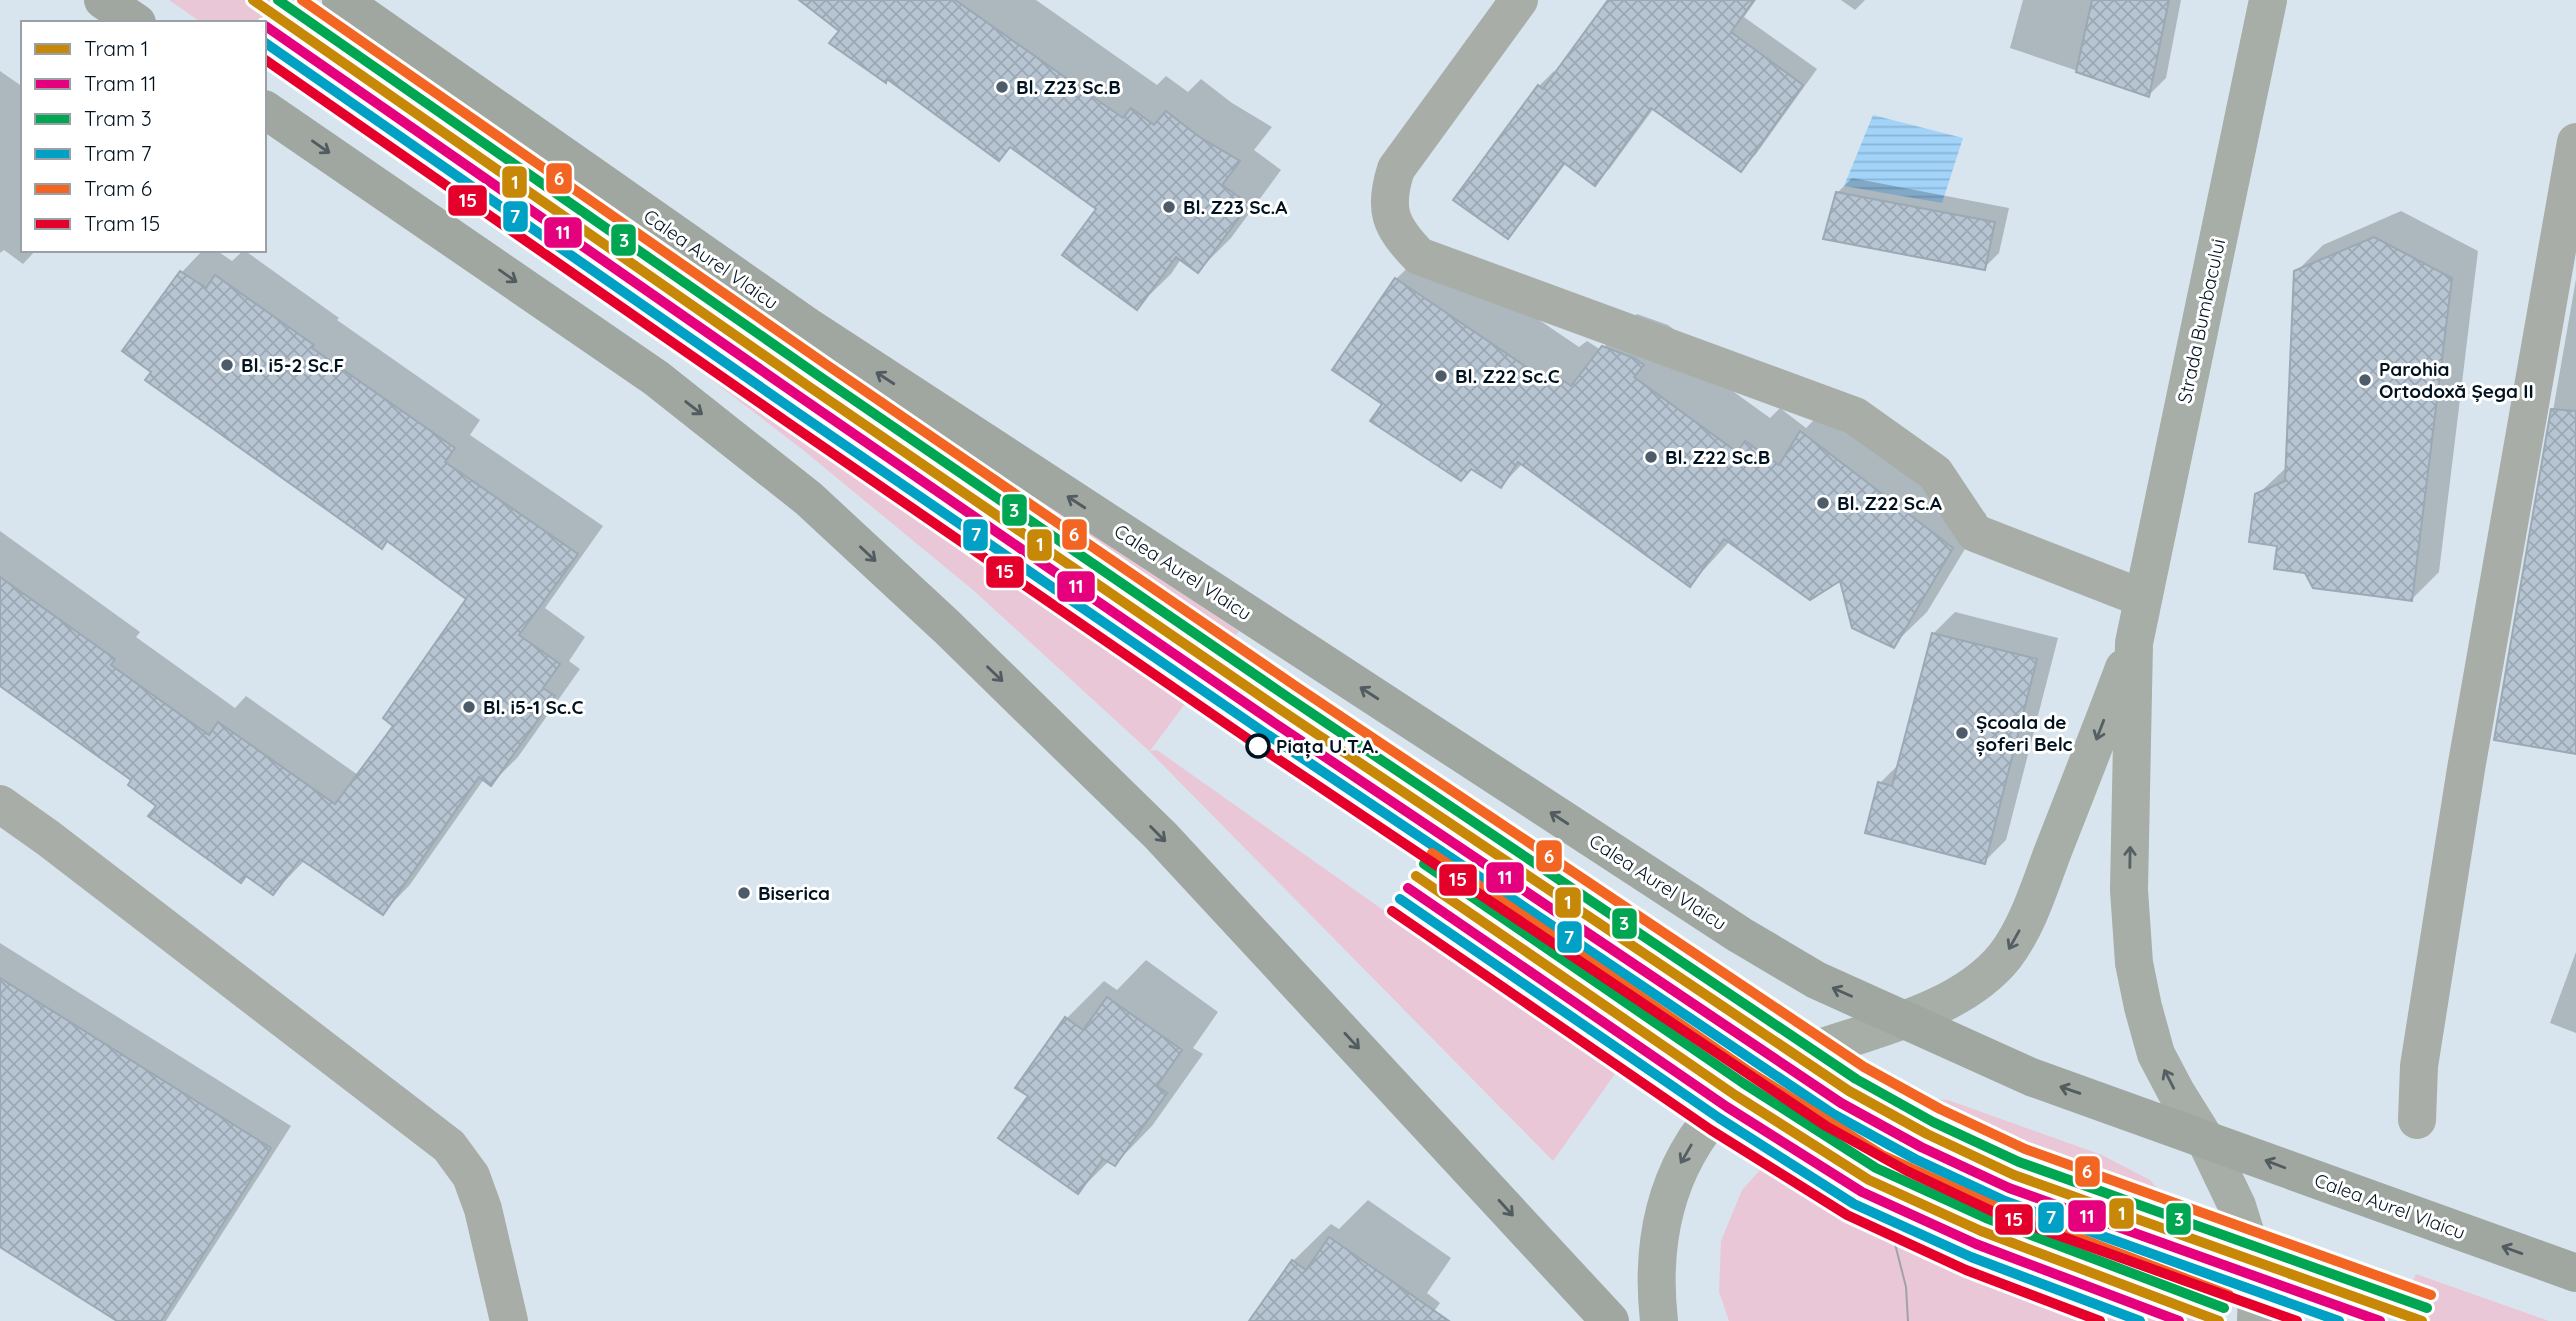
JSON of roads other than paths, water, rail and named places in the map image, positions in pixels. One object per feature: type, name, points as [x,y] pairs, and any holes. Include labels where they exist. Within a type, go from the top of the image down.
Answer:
[{"type":"main road","points":[[103,0],[134,21]]},
{"type":"main road","name":"Calea Aurel Vlaicu","points":[[341,0],[810,328],[1740,935],[1816,980],[2031,1077],[2576,1273]]},
{"type":"main road","points":[[266,110],[656,378],[809,499],[947,626],[1161,836],[1610,1321]]},
{"type":"street","points":[[1519,0],[1396,169],[1389,191],[1389,205],[1399,235],[1419,256],[1855,416],[1935,473],[1975,533],[2143,598]]},
{"type":"street","name":"Strada Bumbacului","points":[[1904,1020],[1959,994],[2005,956],[2028,915],[2134,643],[2268,0]]},
{"type":"street","points":[[2417,1120],[2420,1054],[2576,142]]},
{"type":"street","name":"Strada Bumbacului","points":[[2134,643],[2129,890],[2134,963],[2156,1054],[2204,1137]]},
{"type":"street","points":[[0,804],[59,846],[449,1146],[471,1176],[483,1209],[509,1321]]},
{"type":"street","points":[[1659,1321],[1656,1266],[1667,1198],[1678,1168],[1691,1145],[1717,1111],[1749,1082],[1776,1065],[1904,1020]]},
{"type":"street","points":[[2204,1137],[2237,1206],[2252,1254],[2257,1287],[2256,1321]]},
{"type":"water","points":[[1873,115],[1963,138],[1942,203],[1844,186]]},
{"type":"tram line","name":"1","points":[[253,0],[811,388],[1281,710],[1849,1091],[1927,1134],[2014,1175],[2422,1321]]},
{"type":"tram line","name":"3","points":[[278,0],[1289,698],[1856,1079],[1933,1122],[2019,1162],[2427,1308]]},
{"type":"tram line","name":"6","points":[[302,0],[1297,687],[1864,1067],[1940,1109],[2025,1149],[2431,1295]]},
{"type":"tram line","name":"11","points":[[266,26],[1273,722],[1841,1103],[1921,1147],[2009,1188],[2380,1321]]},
{"type":"tram line","name":"7","points":[[266,43],[1265,733],[1833,1114],[1915,1159],[2005,1201],[2339,1321]]},
{"type":"tram line","name":"15","points":[[266,60],[1257,745],[1826,1126],[1907,1171],[1996,1213],[2297,1321]]},
{"type":"tram line","points":[[811,388],[1151,665],[1680,1027],[1758,1076],[1869,1180],[1893,1236],[1906,1287],[1908,1321]]},
{"type":"tram line","name":"6","points":[[1432,853],[1750,1072],[1882,1155],[1992,1205],[2229,1295]]},
{"type":"tram line","name":"3","points":[[1424,864],[1743,1083],[1876,1168],[1986,1218],[2224,1308]]},
{"type":"tram line","name":"1","points":[[1416,876],[1735,1095],[1869,1180],[1981,1231],[2219,1321]]},
{"type":"tram line","name":"11","points":[[1408,888],[1727,1107],[1862,1192],[1976,1244],[2179,1321]]},
{"type":"tram line","name":"7","points":[[1400,899],[1719,1118],[1854,1204],[1971,1257],[2140,1321]]},
{"type":"tram line","name":"15","points":[[1392,911],[1711,1130],[1847,1215],[1966,1270],[2100,1321]]},
{"type":"place","name":"Bl. Z23 Sc.B","points":[[1002,87]]},
{"type":"place","name":"Bl. Z23 Sc.A","points":[[1169,207]]},
{"type":"place","name":"Bl. i5-2 Sc.F","points":[[227,365]]},
{"type":"place","name":"Bl. Z22 Sc.C","points":[[1441,376]]},
{"type":"place","name":"Parohia Ortodoxă Șega II","points":[[2365,380]]},
{"type":"place","name":"Bl. Z22 Sc.B","points":[[1651,457]]},
{"type":"place","name":"Bl. Z22 Sc.A","points":[[1823,503]]},
{"type":"place","name":"Bl. i5-1 Sc.C","points":[[469,707]]},
{"type":"place","name":"Școala de șoferi Belc","points":[[1962,733]]},
{"type":"place","name":"Piața U.T.A.","points":[[1258,746]]},
{"type":"place","name":"Biserica","points":[[744,893]]}]
